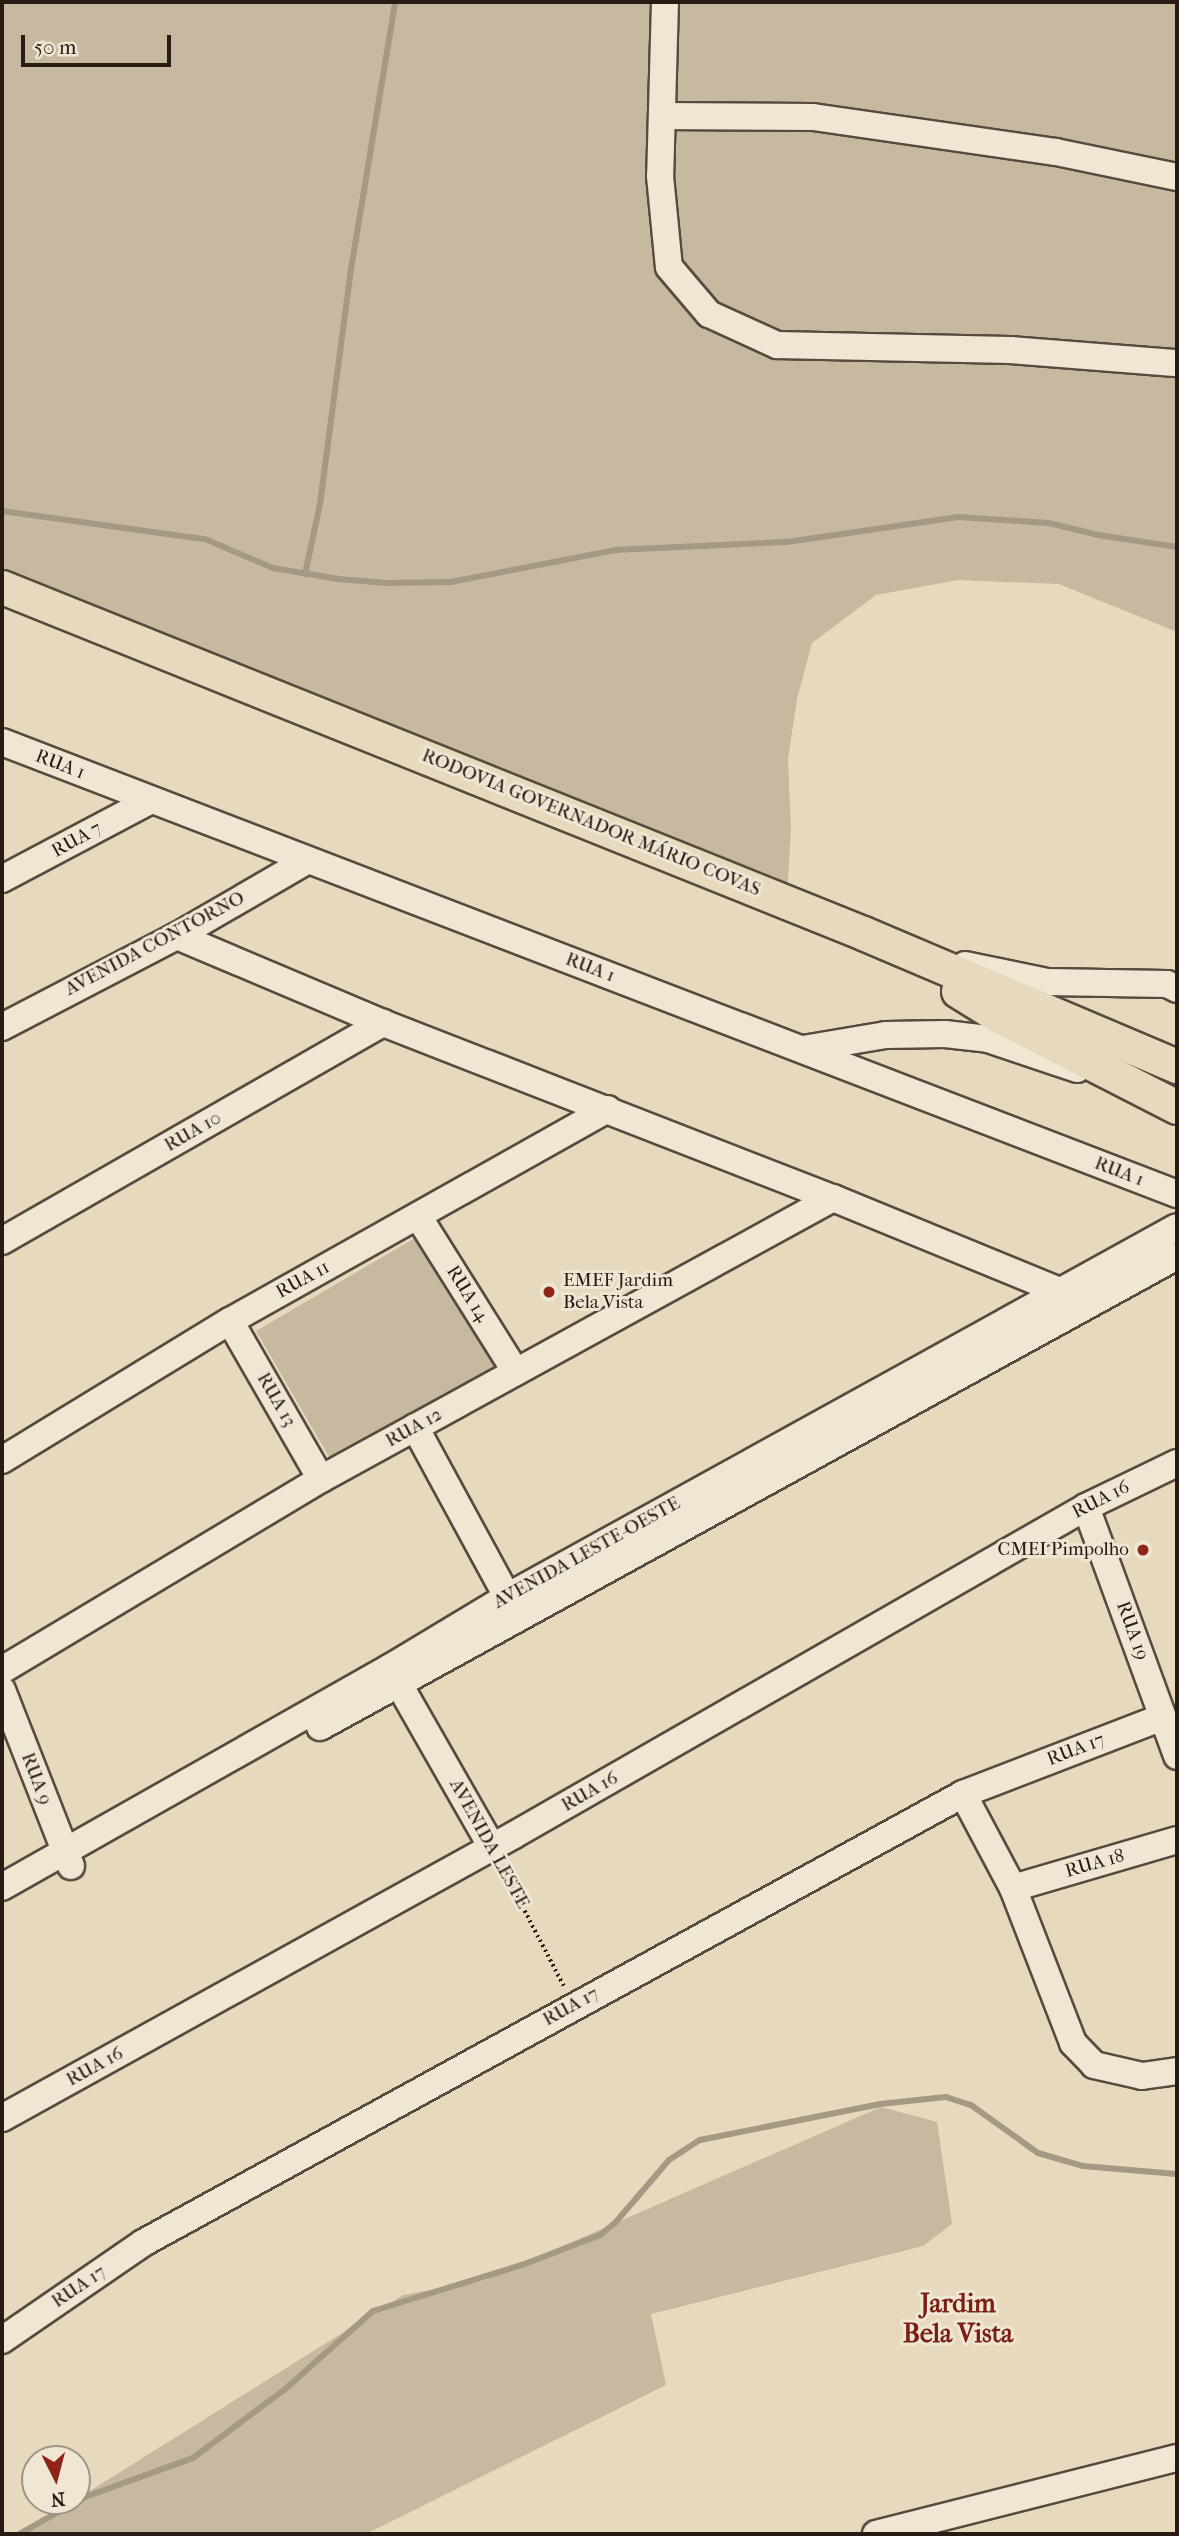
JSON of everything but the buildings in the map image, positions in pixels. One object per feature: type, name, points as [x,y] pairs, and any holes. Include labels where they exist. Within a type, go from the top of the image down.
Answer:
[{"type":"main road","name":"RODOVIA GOVERNADOR MÁRIO COVAS","points":[[2,587],[863,933],[1177,1066]]},
{"type":"main road","points":[[863,933],[997,1016],[1177,1107]]},
{"type":"street","points":[[666,2],[660,176],[669,267],[709,314],[777,345],[1010,350],[1177,363]]},
{"type":"street","points":[[662,116],[813,117],[1056,152],[1177,177]]},
{"type":"street","name":"RUA 1","points":[[2,743],[1177,1194]]},
{"type":"street","name":"RUA 7","points":[[2,879],[151,800]]},
{"type":"street","name":"AVENIDA CONTORNO","points":[[2,1027],[177,936],[308,860]]},
{"type":"street","points":[[177,936],[383,1023],[833,1198],[1068,1302]]},
{"type":"street","points":[[914,955],[1046,982],[1174,985]]},
{"type":"street","name":"RUA 10","points":[[2,1241],[383,1023]]},
{"type":"street","points":[[802,1049],[886,1035],[945,1034],[988,1039],[1147,1092]]},
{"type":"street","name":"RUA 11","points":[[2,1460],[230,1321],[608,1110]]},
{"type":"street","name":"RUA 12","points":[[2,1670],[321,1479],[833,1198]]},
{"type":"street","name":"RUA 14","points":[[418,1216],[516,1372]]},
{"type":"street","name":"AVENIDA LESTE-OESTE","points":[[2,1907],[68,1860],[391,1667],[513,1607],[1068,1302],[1177,1227]]},
{"type":"street","name":"AVENIDA LESTE-OESTE","points":[[1068,1302],[1177,1256]]},
{"type":"street","name":"RUA 13","points":[[230,1321],[321,1479]]},
{"type":"street","points":[[415,1427],[513,1607]]},
{"type":"street","name":"RUA 16","points":[[2,2118],[492,1847],[1086,1507],[1177,1463]]},
{"type":"street","name":"RUA 19","points":[[1086,1507],[1177,1756]]},
{"type":"street","name":"AVENIDA LESTE-OESTE","points":[[2,1886],[68,1860],[400,1686],[513,1607]]},
{"type":"street","name":"AVENIDA LESTE","points":[[400,1686],[492,1847]]},
{"type":"street","name":"RUA 9","points":[[2,1690],[68,1860]]},
{"type":"street","name":"RUA 17","points":[[2,2340],[143,2243],[963,1794],[1163,1717]]},
{"type":"street","points":[[963,1794],[1013,1888],[1073,2043],[1094,2065],[1142,2076],[1177,2071]]},
{"type":"street","name":"RUA 18","points":[[1013,1888],[1177,1839]]},
{"type":"street","points":[[876,2534],[1177,2458]]},
{"type":"path","name":"AVENIDA LESTE","points":[[492,1847],[574,2005]]},
{"type":"shaded area","points":[[2,2],[1177,2],[1177,632],[1059,584],[958,580],[876,595],[812,643],[797,699],[788,759],[791,828],[787,900],[2,584]]},
{"type":"shaded area","points":[[420,1235],[497,1366],[332,1462],[256,1331]]},
{"type":"shaded area","points":[[881,2107],[937,2122],[952,2224],[923,2246],[651,2314],[666,2385],[366,2534],[21,2534],[51,2515],[91,2515],[91,2490],[403,2295],[485,2280]]},
{"type":"waterway","points":[[305,574],[320,504],[351,269],[395,2]]},
{"type":"waterway","points":[[2,511],[205,539],[273,568],[338,579],[387,583],[451,582],[615,550],[787,542],[958,517],[1049,523],[1098,535],[1177,547]]},
{"type":"waterway","points":[[19,2534],[85,2497],[193,2458],[284,2390],[373,2311],[522,2265],[600,2235],[615,2223],[669,2160],[700,2140],[880,2104],[946,2097],[971,2105],[1038,2153],[1083,2166],[1177,2174]]},
{"type":"place","name":"EMEF Jardim Bela Vista","points":[[549,1292]]},
{"type":"place","name":"CMEI Pimpolho","points":[[1143,1550]]},
{"type":"district","name":"Jardim Bela Vista","points":[[958,2319]]}]
